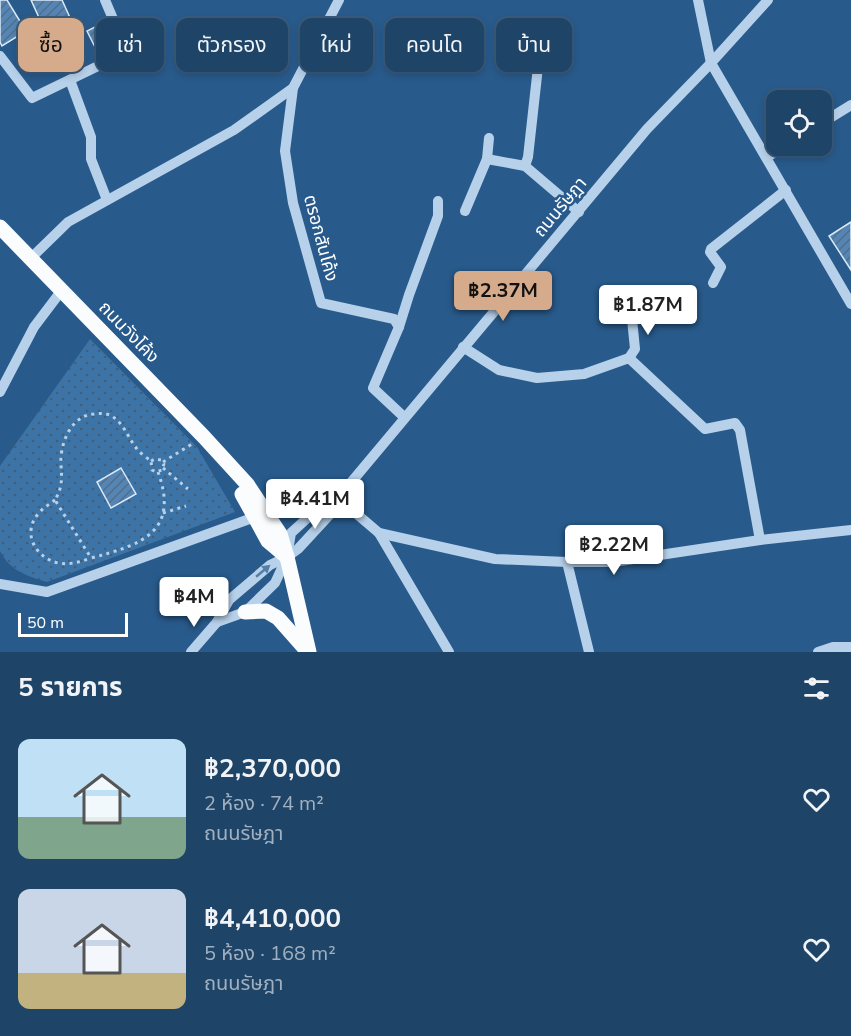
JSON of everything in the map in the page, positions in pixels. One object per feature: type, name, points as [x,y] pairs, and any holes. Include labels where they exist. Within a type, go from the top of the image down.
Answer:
[{"type":"main road","name":"ถนนวังโค้ง","points":[[0,227],[230,464],[247,484],[280,534],[287,557]]},
{"type":"main road","name":"ถนนวังโค้ง","points":[[230,464],[237,486],[268,541],[287,557]]},
{"type":"main road","points":[[287,557],[309,652]]},
{"type":"main road","points":[[245,612],[266,611],[278,618],[309,652]]},
{"type":"street","points":[[0,56],[32,98],[127,52],[105,0]]},
{"type":"street","name":"ตรอกสันโค้ง","points":[[339,0],[293,88],[285,151],[293,202],[321,303],[394,319],[399,327]]},
{"type":"street","points":[[698,0],[711,63],[851,303]]},
{"type":"street","name":"ถนนรัษฎา","points":[[287,557],[298,549],[333,511],[338,498],[404,417],[579,212],[646,129],[711,63],[768,0]]},
{"type":"street","points":[[525,166],[528,158],[537,72]]},
{"type":"street","points":[[70,80],[91,137],[91,159],[107,200]]},
{"type":"street","points":[[31,258],[68,222],[234,130],[293,88]]},
{"type":"street","points":[[832,117],[851,105]]},
{"type":"street","points":[[465,211],[487,159],[489,138]]},
{"type":"street","points":[[487,159],[525,166],[579,212]]},
{"type":"street","points":[[713,283],[721,267],[710,252],[711,249],[786,190]]},
{"type":"street","points":[[404,417],[373,388],[399,327],[438,216],[438,201]]},
{"type":"street","points":[[0,392],[34,327],[62,290]]},
{"type":"street","points":[[463,347],[499,370],[537,378],[584,374],[630,358],[635,349],[632,318],[670,310]]},
{"type":"street","points":[[630,358],[705,429],[735,423],[740,429],[760,540]]},
{"type":"street","points":[[338,498],[379,533],[449,652]]},
{"type":"street","name":"ถนนรัษฎา","points":[[287,557],[291,532],[327,500],[338,498]]},
{"type":"street","points":[[0,584],[47,592],[255,517]]},
{"type":"street","points":[[379,533],[495,559],[613,562],[760,540],[851,530]]},
{"type":"street","points":[[217,622],[245,612],[275,583],[287,557]]},
{"type":"street","points":[[191,652],[217,622],[229,600],[270,565],[287,557]]},
{"type":"street","points":[[567,562],[589,652]]},
{"type":"street","points":[[818,652],[833,647],[851,647]]},
{"type":"path","points":[[152,461],[139,452],[119,422],[109,414],[89,414],[79,419],[64,439],[61,452],[61,490],[55,500],[39,512],[33,521],[30,531],[31,541],[36,550],[46,558],[66,564],[77,563],[138,542],[154,532],[165,505],[164,489],[158,472]]},
{"type":"path","points":[[163,462],[204,437]]},
{"type":"path","points":[[152,461],[157,458],[163,462]]},
{"type":"path","points":[[152,461],[152,470],[158,472]]},
{"type":"path","points":[[163,462],[163,468],[188,489]]},
{"type":"path","points":[[158,472],[163,468]]},
{"type":"path","points":[[55,500],[91,558]]},
{"type":"path","points":[[163,513],[186,507]]},
{"type":"shaded area","points":[[90,339],[197,447],[235,512],[47,582],[14,568],[0,551],[0,466]]},
{"type":"building","points":[[0,0],[7,0],[18,18],[18,36],[2,46],[0,42]]},
{"type":"building","points":[[31,0],[62,0],[70,18],[39,18]]},
{"type":"building","points":[[96,26],[96,49],[87,31]]},
{"type":"building","points":[[851,222],[851,270],[829,236]]},
{"type":"building","points":[[121,468],[136,494],[111,508],[97,482]]}]
